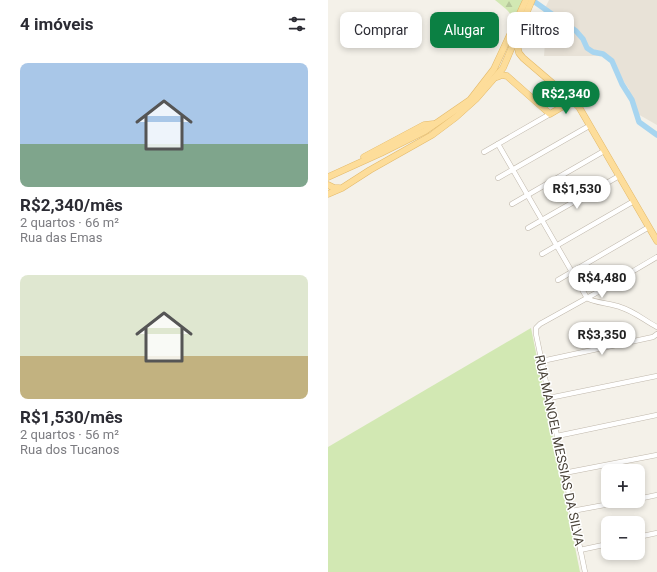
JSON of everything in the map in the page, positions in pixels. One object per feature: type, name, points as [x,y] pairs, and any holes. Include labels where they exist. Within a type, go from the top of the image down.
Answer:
[{"type":"main road","points":[[328,180],[331,175],[425,131],[470,100],[494,70],[527,4],[532,0]]},
{"type":"main road","points":[[328,194],[342,188],[370,170],[432,135],[456,117],[476,99],[503,68],[512,48]]},
{"type":"main road","points":[[517,48],[523,58],[579,107],[657,241]]},
{"type":"main road","points":[[494,78],[502,75],[507,76],[550,114],[572,101]]},
{"type":"main road","points":[[328,185],[334,188],[342,188]]},
{"type":"street","points":[[484,152],[550,114]]},
{"type":"street","points":[[498,178],[590,126]]},
{"type":"street","points":[[498,144],[587,298],[590,301],[598,301],[623,308],[657,327]]},
{"type":"street","points":[[512,204],[604,151]]},
{"type":"street","points":[[528,228],[619,176]]},
{"type":"street","points":[[542,254],[634,201]]},
{"type":"street","points":[[558,280],[649,227]]},
{"type":"street","points":[[587,298],[657,257]]},
{"type":"street","points":[[596,293],[595,298],[598,301]]},
{"type":"street","name":"RUA MANOEL MESSIAS DA SILVA","points":[[585,572],[536,328],[540,324],[587,298]]},
{"type":"street","points":[[542,360],[653,337],[657,334]]},
{"type":"street","points":[[549,398],[657,376]]},
{"type":"street","points":[[557,436],[657,415]]},
{"type":"street","points":[[564,473],[657,455]]},
{"type":"street","points":[[645,497],[657,495]]},
{"type":"street","points":[[572,511],[601,506]]},
{"type":"street","points":[[645,536],[657,533]]},
{"type":"street","points":[[580,550],[601,546]]},
{"type":"shaded area","points":[[549,0],[657,0],[657,125],[636,113],[631,104],[629,89],[606,56],[544,56],[545,48],[574,48],[574,12],[543,12]]},
{"type":"green space","points":[[495,0],[524,0],[520,12],[509,12]]},
{"type":"green space","points":[[531,328],[580,572],[328,572],[328,447]]},
{"type":"waterway","points":[[532,0],[576,31],[583,39],[587,48],[593,52],[603,54],[612,61],[622,84],[632,100],[639,122],[657,135]]}]
